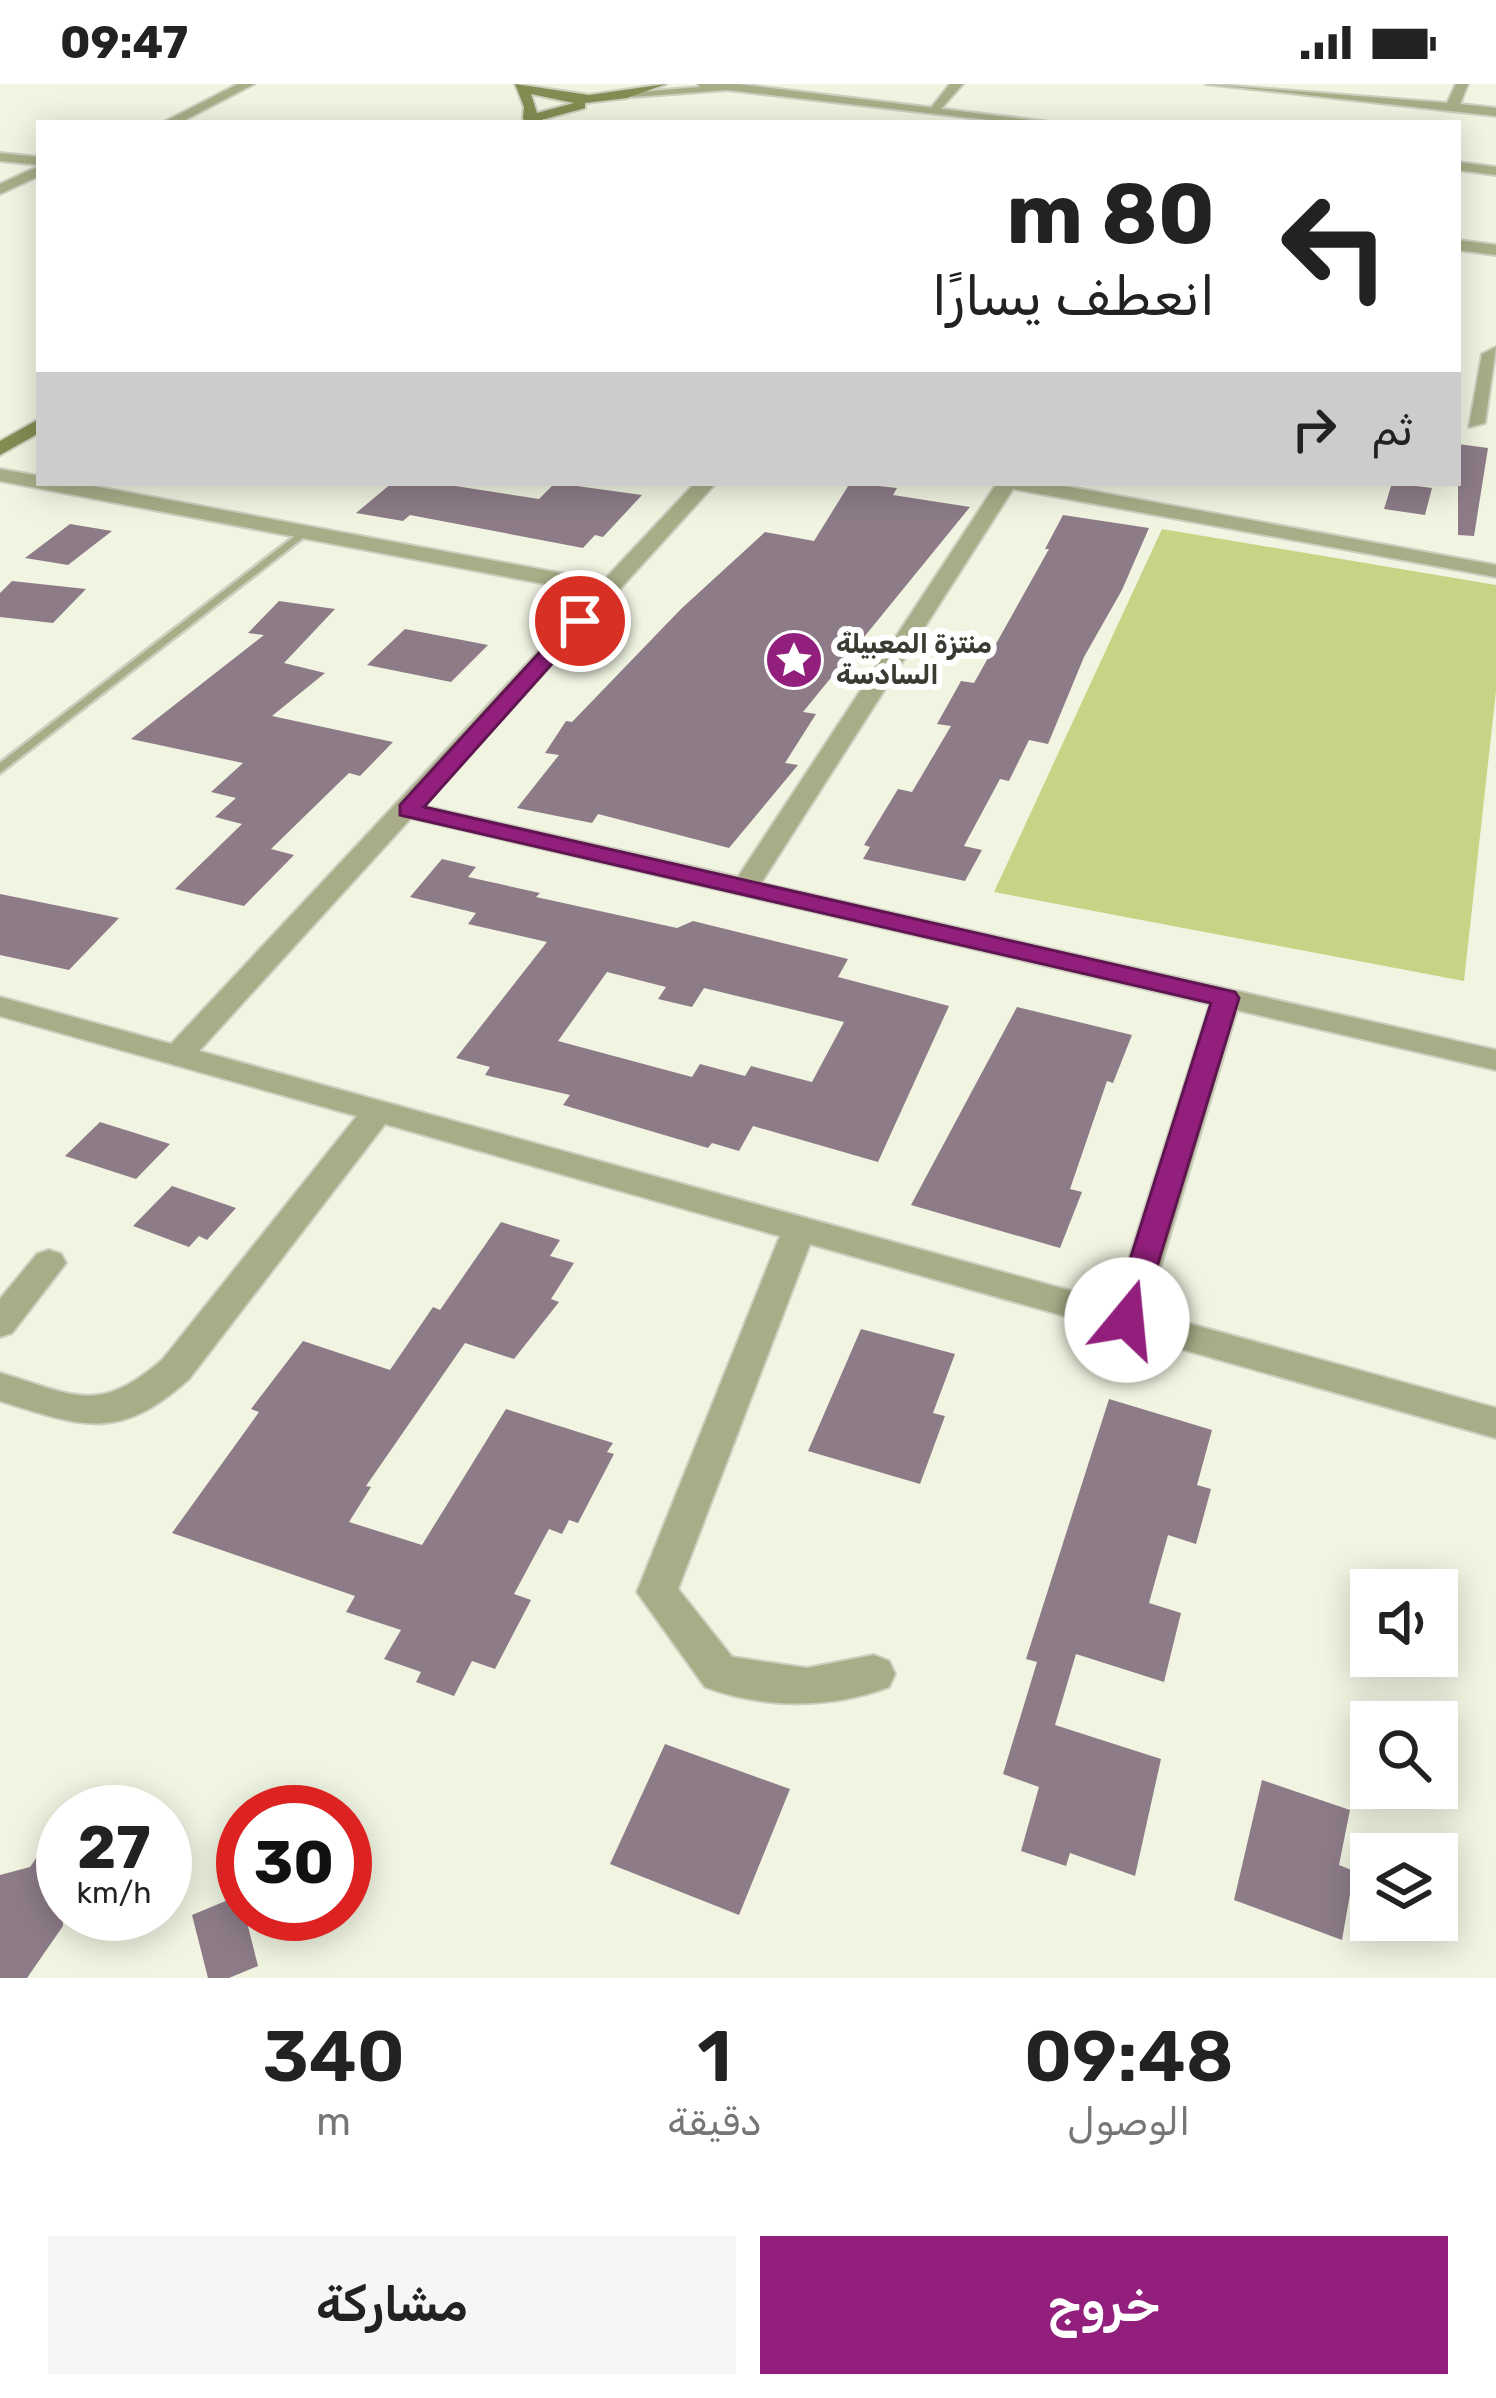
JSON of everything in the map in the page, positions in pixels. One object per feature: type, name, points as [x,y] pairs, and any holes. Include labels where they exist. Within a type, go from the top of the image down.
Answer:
[{"type":"main road","points":[[521,85],[554,95],[602,97],[660,84]]},
{"type":"main road","points":[[521,85],[531,107],[528,120]]},
{"type":"main road","points":[[531,120],[602,97]]},
{"type":"main road","points":[[0,449],[36,427]]},
{"type":"street","points":[[175,120],[248,84]]},
{"type":"street","points":[[704,84],[1024,120]]},
{"type":"street","points":[[849,84],[854,89],[853,102]]},
{"type":"street","points":[[932,110],[957,84]]},
{"type":"street","points":[[1212,84],[1496,112]]},
{"type":"street","points":[[1452,107],[1462,84]]},
{"type":"street","points":[[633,93],[733,90]]},
{"type":"street","points":[[0,157],[36,164]]},
{"type":"street","points":[[1461,166],[1496,170]]},
{"type":"street","points":[[0,190],[36,167]]},
{"type":"street","points":[[1461,245],[1496,250]]},
{"type":"street","points":[[1477,423],[1491,354],[1496,352]]},
{"type":"street","points":[[0,475],[36,481]]},
{"type":"street","points":[[63,486],[608,589]]},
{"type":"street","points":[[177,1055],[703,486]]},
{"type":"street","points":[[745,886],[1009,486]]},
{"type":"street","points":[[1028,486],[1496,571]]},
{"type":"street","points":[[408,810],[1496,1060]]},
{"type":"street","points":[[1127,1320],[1226,998]]},
{"type":"street","points":[[0,1006],[1496,1423]]},
{"type":"street","points":[[0,1387],[97,1414],[143,1401],[176,1369],[377,1112]]},
{"type":"street","points":[[800,1229],[657,1592],[720,1675],[807,1687],[874,1673]]},
{"type":"street","points":[[0,1324],[50,1263]]},
{"type":"lane","points":[[0,769],[304,532]]},
{"type":"green space","points":[[1162,529],[1496,585],[1496,691],[1464,981],[994,892]]},
{"type":"building","points":[[1461,444],[1488,448],[1474,536],[1458,535]]},
{"type":"building","points":[[388,486],[455,486],[539,499],[552,486],[642,495],[603,537],[595,535],[583,548],[410,515],[403,521],[356,513]]},
{"type":"building","points":[[848,486],[897,488],[893,495],[970,507],[803,712],[816,714],[785,763],[798,765],[729,848],[598,814],[592,823],[517,808],[559,755],[545,753],[566,721],[572,722],[681,609],[765,532],[814,541]]},
{"type":"building","points":[[1391,486],[1432,488],[1425,515],[1384,509]]},
{"type":"building","points":[[1063,515],[1149,528],[1122,590],[1084,657],[1048,744],[1029,740],[1009,781],[1000,779],[964,846],[982,850],[965,881],[863,859],[870,847],[864,845],[898,789],[912,792],[951,726],[937,724],[961,681],[974,683]]},
{"type":"building","points":[[70,524],[112,531],[68,565],[25,558]]},
{"type":"building","points":[[12,581],[86,589],[53,623],[0,617],[0,593]]},
{"type":"building","points":[[279,601],[335,609],[284,663],[325,673],[272,716],[393,742],[360,776],[349,773],[271,849],[294,855],[244,906],[175,889],[242,824],[215,817],[236,798],[211,792],[243,763],[131,739],[264,635],[248,633]]},
{"type":"building","points":[[405,629],[488,645],[451,682],[367,665]]},
{"type":"building","points":[[442,859],[476,867],[468,877],[540,893],[536,897],[677,928],[693,921],[848,959],[838,977],[949,1006],[878,1162],[753,1126],[739,1151],[712,1143],[708,1148],[563,1105],[570,1095],[485,1075],[490,1067],[456,1058],[547,942],[468,924],[476,913],[410,897]],"holes":[[[607,972],[666,987],[658,999],[692,1007],[704,988],[844,1022],[812,1082],[751,1066],[745,1076],[700,1064],[692,1077],[558,1041]]]},
{"type":"building","points":[[0,894],[119,918],[69,970],[0,955]]},
{"type":"building","points":[[1017,1007],[1132,1035],[1113,1083],[1107,1081],[1070,1189],[1082,1192],[1060,1248],[911,1205]]},
{"type":"building","points":[[100,1122],[170,1144],[136,1179],[65,1156]]},
{"type":"building","points":[[172,1186],[236,1208],[207,1240],[199,1236],[189,1247],[133,1226]]},
{"type":"building","points":[[501,1222],[560,1240],[550,1256],[574,1263],[551,1299],[559,1302],[514,1359],[465,1343],[366,1486],[371,1487],[349,1522],[422,1545],[506,1409],[613,1443],[607,1452],[614,1454],[578,1523],[569,1520],[562,1534],[549,1529],[514,1594],[531,1600],[495,1669],[472,1661],[454,1696],[416,1682],[421,1672],[384,1659],[401,1630],[346,1612],[355,1596],[172,1533],[259,1412],[251,1409],[303,1341],[390,1370],[433,1307],[440,1310]]},
{"type":"building","points":[[861,1329],[955,1354],[933,1413],[945,1416],[920,1484],[808,1451]]},
{"type":"building","points":[[1109,1399],[1212,1430],[1197,1485],[1211,1489],[1196,1544],[1168,1535],[1149,1603],[1181,1613],[1164,1682],[1076,1654],[1055,1725],[1161,1759],[1135,1876],[1070,1853],[1066,1866],[1021,1851],[1039,1787],[1003,1774],[1037,1662],[1026,1659]]},
{"type":"building","points":[[665,1744],[790,1789],[739,1915],[610,1864]]},
{"type":"building","points":[[1262,1780],[1350,1810],[1339,1865],[1350,1869],[1342,1940],[1234,1900]]},
{"type":"building","points":[[36,1858],[36,1941],[53,1941],[27,1978],[0,1978],[0,1875],[30,1867]]},
{"type":"building","points":[[216,1905],[216,1941],[252,1941],[258,1966],[229,1978],[208,1978],[192,1915]]},
{"type":"place","name":"منتزة المعبيلة السادسة","points":[[794,660]]},
{"type":"route","points":[[580,621],[408,810],[1226,998],[1127,1320]]}]
